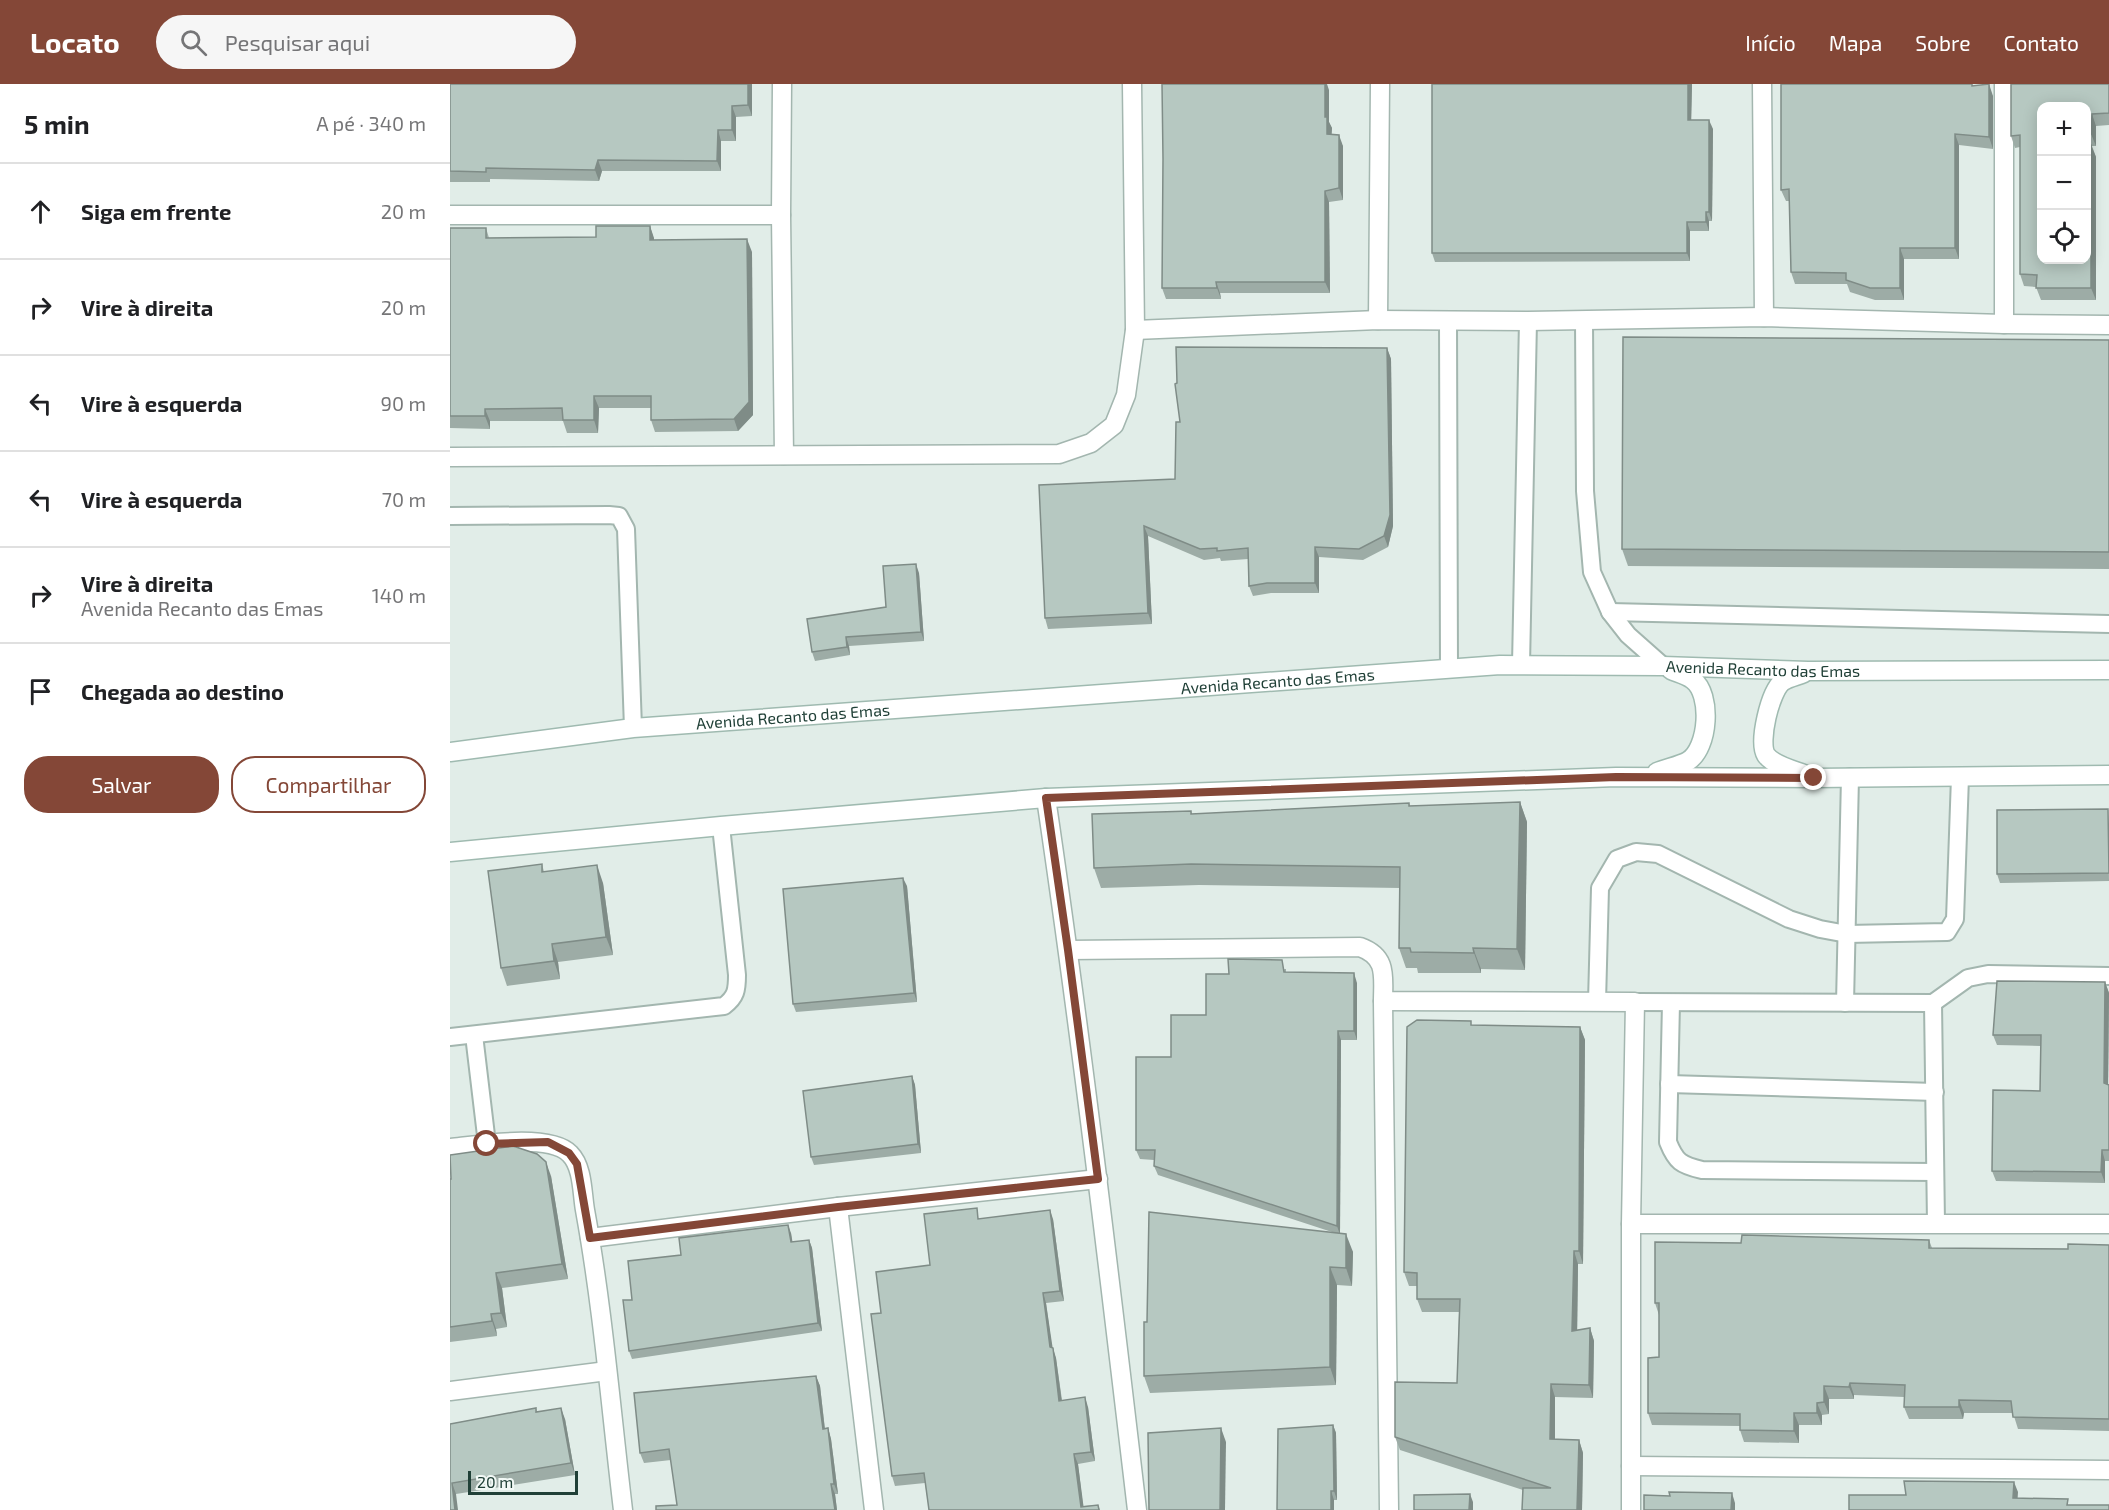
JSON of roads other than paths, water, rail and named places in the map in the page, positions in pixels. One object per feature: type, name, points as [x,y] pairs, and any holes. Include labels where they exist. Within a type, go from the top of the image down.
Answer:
[{"type":"street","points":[[783,84],[784,455]]},
{"type":"street","points":[[450,457],[1059,454],[1091,443],[1114,425],[1126,395],[1134,330],[1132,84]]},
{"type":"street","points":[[1378,320],[1380,84]]},
{"type":"street","points":[[1762,84],[1764,317]]},
{"type":"street","points":[[2004,84],[2004,324]]},
{"type":"street","points":[[450,215],[782,215]]},
{"type":"street","points":[[1134,330],[1378,320],[1528,321],[1764,317],[2109,325]]},
{"type":"street","name":"Avenida Recanto das Emas","points":[[450,752],[633,728],[1521,665],[1663,666],[1808,671],[2109,670]]},
{"type":"street","points":[[1644,776],[1689,760],[1704,737],[1704,700],[1699,688],[1693,680],[1663,666]]},
{"type":"street","points":[[1808,671],[1782,682],[1777,689],[1771,701],[1764,745],[1766,755],[1775,762],[1814,778]]},
{"type":"street","points":[[450,852],[1046,798],[1644,776],[1814,778],[2109,775]]},
{"type":"street","points":[[1046,798],[1098,1179],[1137,1510]]},
{"type":"street","points":[[1068,950],[1360,947],[1380,959],[1383,1001],[1389,1510]]},
{"type":"street","points":[[1383,1001],[1635,1002],[1631,1224],[1631,1510]]},
{"type":"street","points":[[450,1149],[487,1144],[548,1142],[569,1153],[577,1164],[590,1238],[623,1510]]},
{"type":"street","points":[[590,1238],[838,1207],[1098,1179]]},
{"type":"street","points":[[838,1207],[874,1510]]},
{"type":"street","points":[[1631,1224],[2109,1224]]},
{"type":"street","points":[[450,1391],[607,1371]]},
{"type":"street","points":[[1631,1466],[2109,1470]]},
{"type":"lane","points":[[1584,320],[1585,490],[1592,572],[1610,612],[1628,635],[1663,666]]},
{"type":"lane","points":[[1448,321],[1449,669]]},
{"type":"lane","points":[[1521,665],[1528,321]]},
{"type":"lane","points":[[450,516],[619,516],[626,529],[633,728]]},
{"type":"lane","points":[[1610,612],[2109,624]]},
{"type":"lane","points":[[1845,1003],[1850,777]]},
{"type":"lane","points":[[1597,1002],[1600,888],[1617,859],[1636,852],[1658,854],[1790,919],[1820,929],[1847,934],[1947,932],[1955,919],[1960,777]]},
{"type":"lane","points":[[450,1037],[724,1006],[734,998],[737,975],[721,826]]},
{"type":"lane","points":[[1635,1002],[1933,1003],[1968,978],[1988,974],[2109,976]]},
{"type":"lane","points":[[1671,1003],[1668,1142],[1674,1157],[1685,1166],[1702,1170],[1935,1172]]},
{"type":"lane","points":[[1933,1003],[1936,1223]]},
{"type":"lane","points":[[474,1035],[487,1144]]},
{"type":"lane","points":[[1669,1084],[1935,1092]]}]
